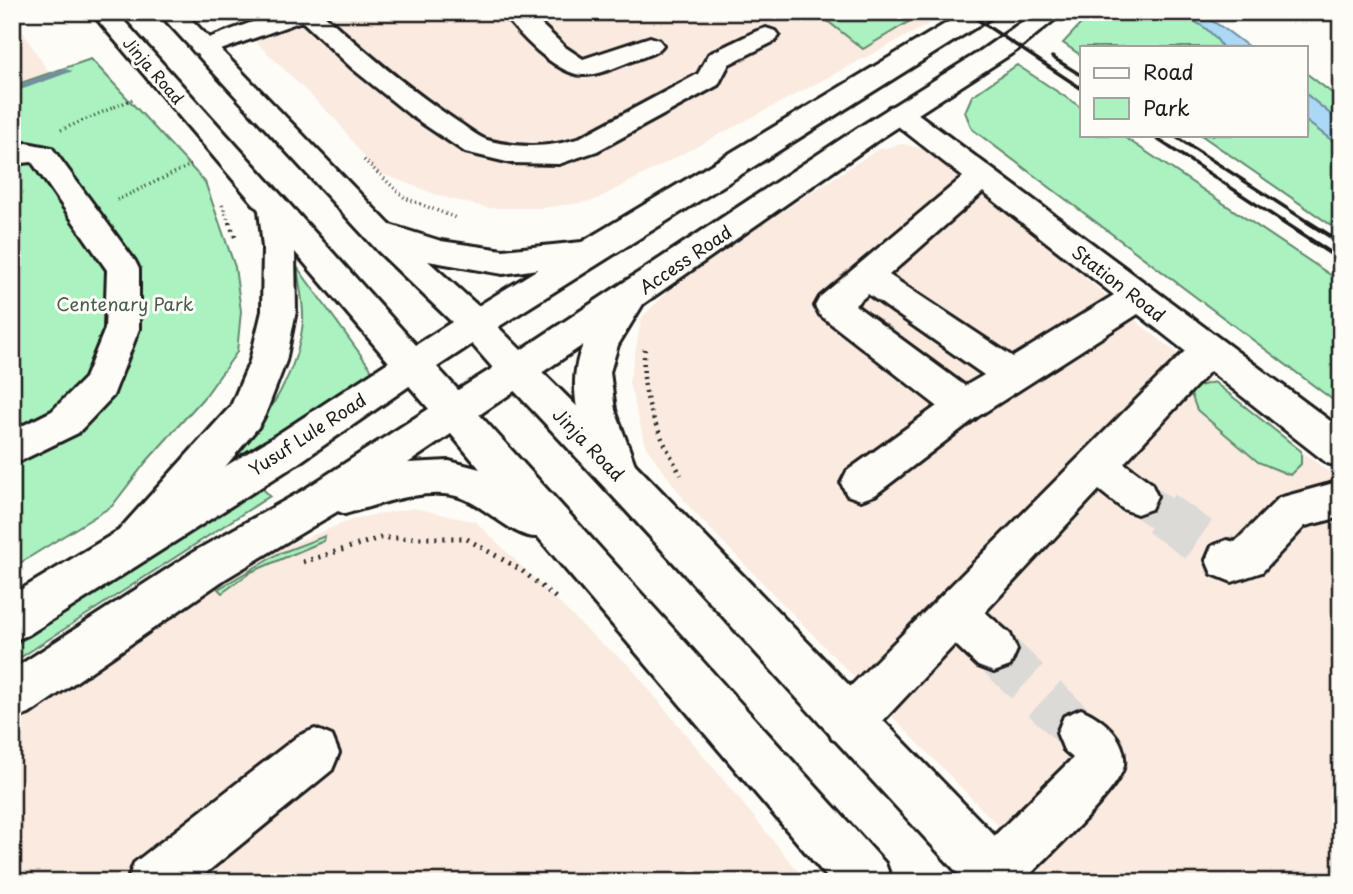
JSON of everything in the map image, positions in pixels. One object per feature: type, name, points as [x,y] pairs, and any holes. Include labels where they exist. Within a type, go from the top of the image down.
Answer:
[{"type":"main road","name":"Jinja Road","points":[[103,12],[233,159],[274,210]]},
{"type":"main road","name":"Jinja Road","points":[[170,12],[377,229],[475,324],[618,473],[998,878]]},
{"type":"main road","points":[[204,48],[305,12],[362,64],[475,146],[511,154],[559,155],[587,145],[709,79],[718,60],[766,36]]},
{"type":"main road","points":[[514,12],[563,58],[582,67],[650,45]]},
{"type":"main road","name":"Access Road","points":[[316,504],[637,292],[899,113],[1012,43],[1052,12]]},
{"type":"main road","points":[[377,229],[437,252],[502,261],[564,255],[601,246],[967,15]]},
{"type":"main road","name":"Station Road","points":[[899,113],[1341,451]]},
{"type":"main road","points":[[12,449],[65,422],[100,386],[122,328],[123,269],[42,155],[16,154]]},
{"type":"main road","points":[[964,406],[832,306],[982,177]]},
{"type":"main road","points":[[274,210],[866,882]]},
{"type":"main road","points":[[135,543],[246,415],[268,361],[279,311],[279,248],[274,210]]},
{"type":"main road","name":"Yusuf Lule Road","points":[[12,620],[283,452],[475,324],[601,246]]},
{"type":"main road","points":[[867,277],[1013,376]]},
{"type":"main road","points":[[618,473],[598,417],[592,371],[610,324],[637,292]]},
{"type":"main road","points":[[861,483],[964,406],[1138,297]]},
{"type":"main road","points":[[849,722],[1207,351]]},
{"type":"main road","points":[[1097,465],[1138,496]]},
{"type":"main road","points":[[12,697],[210,565],[316,504],[388,485],[433,478],[464,480],[561,534]]},
{"type":"main road","points":[[1227,560],[1241,562],[1247,558],[1293,511],[1341,499]]},
{"type":"main road","points":[[954,613],[994,650]]},
{"type":"main road","points":[[998,878],[1099,767],[1099,755],[1095,746],[1081,733]]},
{"type":"main road","points":[[153,882],[315,753]]},
{"type":"path","points":[[16,154],[56,133],[138,98]]},
{"type":"path","points":[[85,215],[198,162]]},
{"type":"path","points":[[648,339],[642,363],[644,397],[656,429],[681,476]]},
{"type":"path","points":[[292,565],[380,538],[465,538],[521,570],[564,604]]},
{"type":"path","points":[[342,540],[345,548]]},
{"type":"shaded area","points":[[231,12],[914,12],[931,23],[593,201],[542,208],[488,208],[443,197],[375,171],[337,121],[240,26]]},
{"type":"shaded area","points":[[12,15],[49,73],[12,86]]},
{"type":"shaded area","points":[[902,144],[930,150],[960,171],[1142,326],[1341,482],[1341,882],[1053,882],[691,509],[646,447],[629,383],[642,317],[686,274],[877,150]]},
{"type":"shaded area","points":[[414,508],[476,522],[597,640],[628,664],[807,882],[12,882],[12,724],[132,646],[241,567],[275,550],[357,518]]},
{"type":"green space","points":[[1146,11],[1181,16],[1197,23],[1211,33],[1221,46],[1080,46],[1080,55],[1063,43],[1092,12]]},
{"type":"green space","points":[[816,12],[925,12],[863,49]]},
{"type":"green space","name":"Centenary Park","points":[[91,59],[205,182],[235,267],[241,311],[237,352],[206,395],[146,462],[112,506],[12,568],[12,86]]},
{"type":"green space","points":[[1017,65],[1080,107],[1080,136],[1122,136],[1341,282],[1341,406],[972,129],[965,112],[972,96]]},
{"type":"green space","points":[[1308,75],[1341,100],[1341,123],[1308,96]]},
{"type":"green space","points":[[1308,122],[1341,147],[1341,232],[1202,136],[1308,136]]},
{"type":"green space","points":[[297,267],[374,373],[224,473],[274,402],[293,363],[300,343],[303,321]]},
{"type":"green space","points":[[1214,382],[1301,451],[1301,464],[1290,475],[1258,462],[1197,410],[1189,389]]},
{"type":"green space","points":[[262,488],[270,496],[12,663],[12,647]]},
{"type":"green space","points":[[325,536],[324,541],[251,572],[222,593],[218,589],[278,554]]},
{"type":"water","points":[[1169,12],[1204,17],[1248,46],[1221,46],[1200,24]]},
{"type":"water","points":[[1308,96],[1341,123],[1341,147],[1308,122]]},
{"type":"waterway","points":[[12,90],[68,71]]},
{"type":"tunnel","points":[[1137,496],[1164,515]]},
{"type":"tunnel","points":[[1161,513],[1227,560]]},
{"type":"tunnel","points":[[994,650],[1081,733]]},
{"type":"railway","points":[[966,12],[1080,88]]},
{"type":"railway","points":[[1052,57],[1080,75]]},
{"type":"railway","points":[[1153,136],[1286,224]]},
{"type":"railway","points":[[1175,136],[1311,224]]},
{"type":"railway","points":[[1283,222],[1341,260]]},
{"type":"railway","points":[[1308,222],[1341,243]]}]
